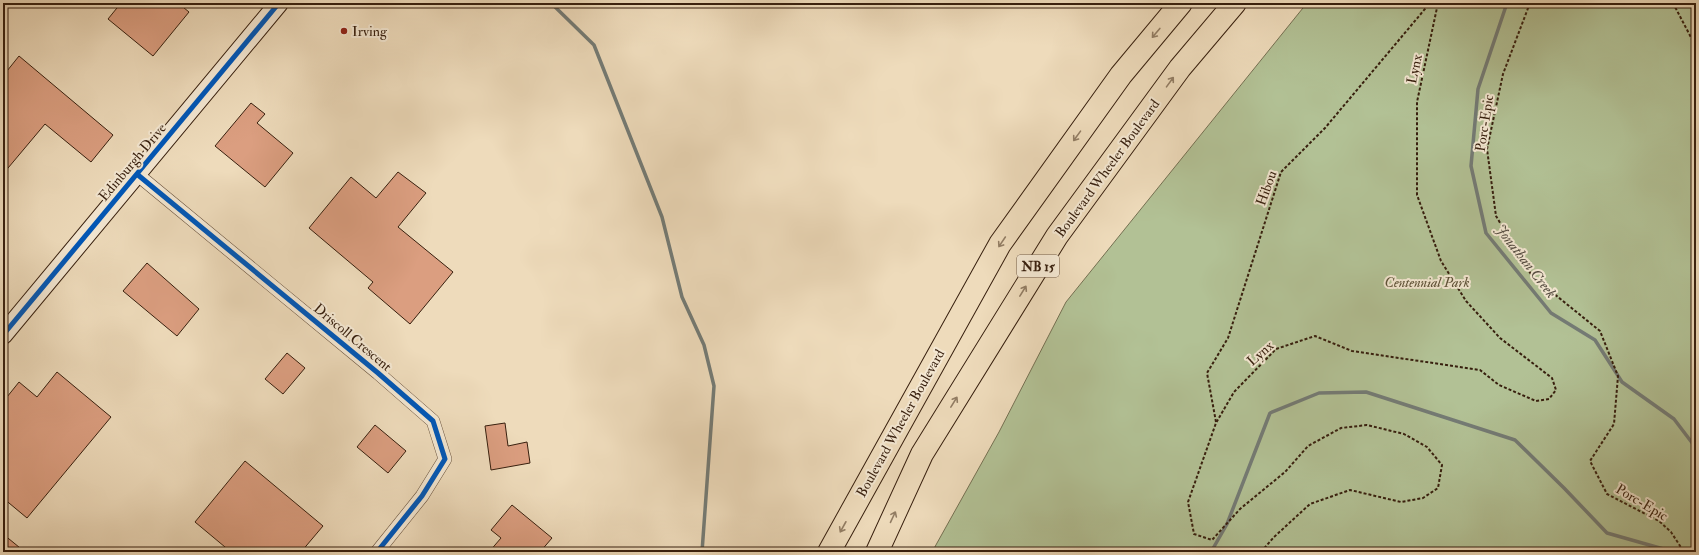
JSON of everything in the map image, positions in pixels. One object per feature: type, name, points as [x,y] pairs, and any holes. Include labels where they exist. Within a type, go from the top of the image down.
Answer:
[{"type":"highway","name":"Boulevard Wheeler Boulevard","points":[[829,552],[1000,244],[1121,75],[1181,3]]},
{"type":"highway","name":"Boulevard Wheeler Boulevard","points":[[877,552],[922,454],[1057,236],[1180,68],[1235,3]]},
{"type":"street","name":"Edinburgh Drive","points":[[3,335],[138,175],[279,3]]},
{"type":"street","name":"Driscoll Crescent","points":[[138,175],[378,373],[433,421],[445,459],[422,496],[377,552]]},
{"type":"path","points":[[1673,3],[1696,47]]},
{"type":"green space","name":"Centennial Park","points":[[1307,3],[1696,3],[1696,552],[932,552],[999,432],[1066,302]]},
{"type":"building","points":[[121,3],[178,3],[189,12],[153,56],[108,19]]},
{"type":"building","points":[[19,56],[113,135],[91,162],[45,124],[3,174],[3,76]]},
{"type":"building","points":[[251,103],[265,114],[257,123],[293,153],[265,187],[215,146]]},
{"type":"building","points":[[398,172],[426,193],[398,227],[453,272],[410,324],[368,288],[373,282],[309,228],[351,177],[376,198]]},
{"type":"building","points":[[147,263],[199,309],[177,336],[123,291]]},
{"type":"building","points":[[287,353],[305,368],[283,394],[265,379]]},
{"type":"building","points":[[57,372],[111,417],[27,518],[3,498],[3,402],[19,382],[37,397]]},
{"type":"building","points":[[505,423],[508,446],[527,442],[530,463],[491,470],[485,426]]},
{"type":"building","points":[[375,425],[406,451],[388,473],[357,447]]},
{"type":"building","points":[[245,461],[323,526],[301,552],[231,552],[195,522]]},
{"type":"building","points":[[512,505],[552,538],[540,552],[489,552],[501,538],[491,530]]},
{"type":"building","points":[[3,534],[25,552],[3,552]]},
{"type":"waterway","points":[[551,3],[594,45],[662,217],[682,297],[704,345],[714,386],[702,552]]},
{"type":"waterway","name":"Jonathan Creek","points":[[1507,3],[1478,89],[1471,166],[1486,233],[1551,313],[1595,340],[1622,382],[1674,419],[1696,448]]},
{"type":"waterway","points":[[1211,552],[1227,524],[1270,413],[1319,393],[1366,392],[1515,440],[1607,533],[1674,552]]},
{"type":"cycle path","points":[[3,335],[279,3]]},
{"type":"cycle path","points":[[138,175],[378,373],[433,421],[445,459],[422,496],[377,552]]},
{"type":"place","name":"Irving","points":[[344,31]]}]
